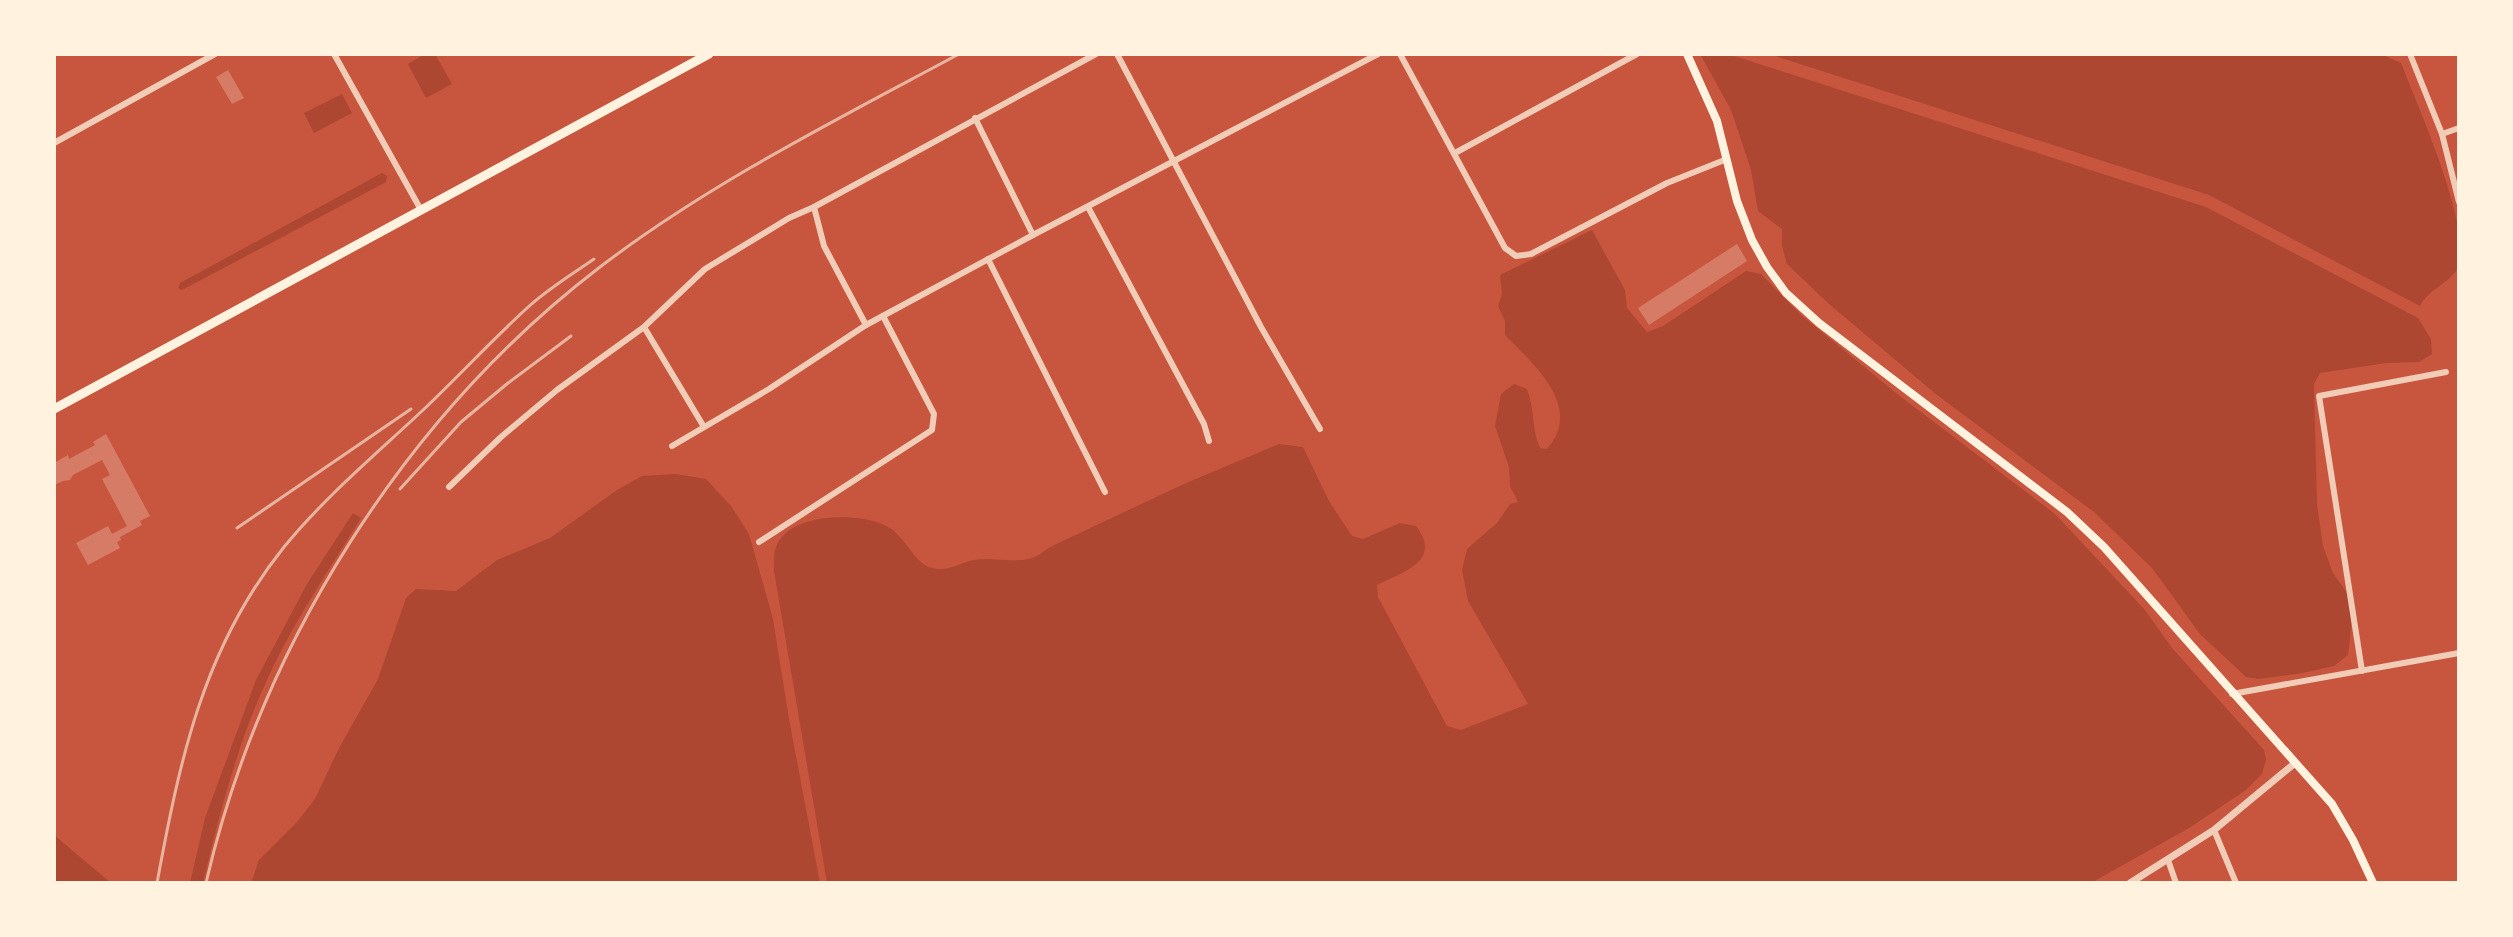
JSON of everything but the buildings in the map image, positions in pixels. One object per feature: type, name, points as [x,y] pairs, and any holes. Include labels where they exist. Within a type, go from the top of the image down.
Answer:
[{"type":"main road","points":[[54,409],[709,54]]},
{"type":"main road","points":[[1687,54],[1717,121],[1737,201],[1752,240],[1786,293],[1819,323],[2067,512],[2104,547],[2342,819],[2373,883]]},
{"type":"street","points":[[54,143],[215,54]]},
{"type":"street","points":[[334,54],[421,210]]},
{"type":"street","points":[[449,487],[501,437],[557,390],[644,327],[705,269],[789,218],[1096,54]]},
{"type":"street","points":[[1117,54],[1261,327],[1320,429]]},
{"type":"street","points":[[672,446],[769,389],[866,325],[1378,54]]},
{"type":"street","points":[[1400,54],[1505,248],[1516,256],[1531,254],[1667,183],[1727,159]]},
{"type":"street","points":[[1455,153],[1637,54]]},
{"type":"street","points":[[2410,54],[2442,134],[2459,202]]},
{"type":"street","points":[[975,118],[1033,235]]},
{"type":"street","points":[[2442,134],[2459,128]]},
{"type":"street","points":[[814,207],[824,246],[866,325]]},
{"type":"street","points":[[1088,207],[1204,424],[1209,441]]},
{"type":"street","points":[[988,259],[1105,492]]},
{"type":"street","points":[[759,542],[929,433],[934,425],[934,414],[883,316]]},
{"type":"street","points":[[644,327],[704,427]]},
{"type":"street","points":[[2362,671],[2319,396],[2446,372]]},
{"type":"street","points":[[2232,694],[2459,653]]},
{"type":"street","points":[[2130,883],[2214,830],[2295,763]]},
{"type":"street","points":[[2214,830],[2236,883]]},
{"type":"street","points":[[2168,860],[2176,883]]},
{"type":"shaded area","points":[[425,54],[435,54],[452,84],[426,98],[408,64]]},
{"type":"shaded area","points":[[1700,54],[1728,54],[2206,207],[2418,318],[2431,339],[2432,354],[2419,362],[2386,363],[2320,373],[2314,384],[2317,505],[2323,546],[2333,573],[2350,597],[2353,612],[2348,655],[2334,666],[2303,673],[2259,679],[2246,677],[2200,634],[2152,568],[2094,512],[1937,395],[1829,304],[1787,264],[1782,246],[1782,229],[1758,211],[1751,170],[1731,110]]},
{"type":"shaded area","points":[[1769,54],[2381,54],[2401,63],[2442,169],[2459,230],[2461,254],[2456,271],[2420,306],[2209,195]]},
{"type":"shaded area","points":[[342,94],[352,113],[314,133],[304,113]]},
{"type":"shaded area","points":[[382,173],[387,176],[386,182],[182,290],[178,288],[180,283]]},
{"type":"shaded area","points":[[1592,230],[1625,290],[1627,308],[1647,332],[1663,326],[1746,271],[1761,274],[1801,315],[1896,393],[2055,514],[2145,610],[2172,648],[2264,750],[2266,760],[2262,774],[2246,790],[2189,828],[2091,883],[827,883],[774,571],[779,541],[787,532],[812,520],[842,517],[882,524],[897,534],[919,560],[932,568],[948,568],[981,559],[1022,560],[1186,483],[1279,444],[1303,447],[1329,501],[1352,536],[1363,539],[1400,523],[1416,526],[1423,538],[1425,548],[1422,557],[1408,570],[1377,585],[1378,597],[1447,726],[1461,730],[1528,704],[1468,601],[1462,570],[1467,549],[1497,523],[1510,504],[1518,502],[1510,486],[1509,467],[1495,426],[1501,394],[1514,384],[1527,389],[1540,448],[1547,449],[1557,433],[1560,418],[1558,402],[1551,388],[1505,335],[1505,321],[1498,306],[1502,294],[1500,275]]},
{"type":"shaded area","points":[[676,474],[706,479],[731,506],[749,534],[773,619],[820,883],[251,883],[259,860],[315,799],[338,750],[378,679],[406,598],[416,589],[456,591],[497,560],[550,538],[642,476]]},
{"type":"shaded area","points":[[353,513],[361,518],[293,629],[261,693],[232,773],[203,883],[190,883],[205,818],[256,680],[307,584]]},
{"type":"shaded area","points":[[54,835],[111,883],[54,883]]},
{"type":"railway","points":[[206,883],[231,794],[263,707],[303,623],[350,542],[404,465],[464,393],[529,326],[642,236],[775,153],[959,54]]},
{"type":"railway","points":[[157,883],[175,792],[199,706],[214,665],[256,585],[284,547],[333,494],[526,309],[594,259]]},
{"type":"railway","points":[[400,489],[461,422],[571,336]]},
{"type":"railway","points":[[237,528],[411,409]]}]
